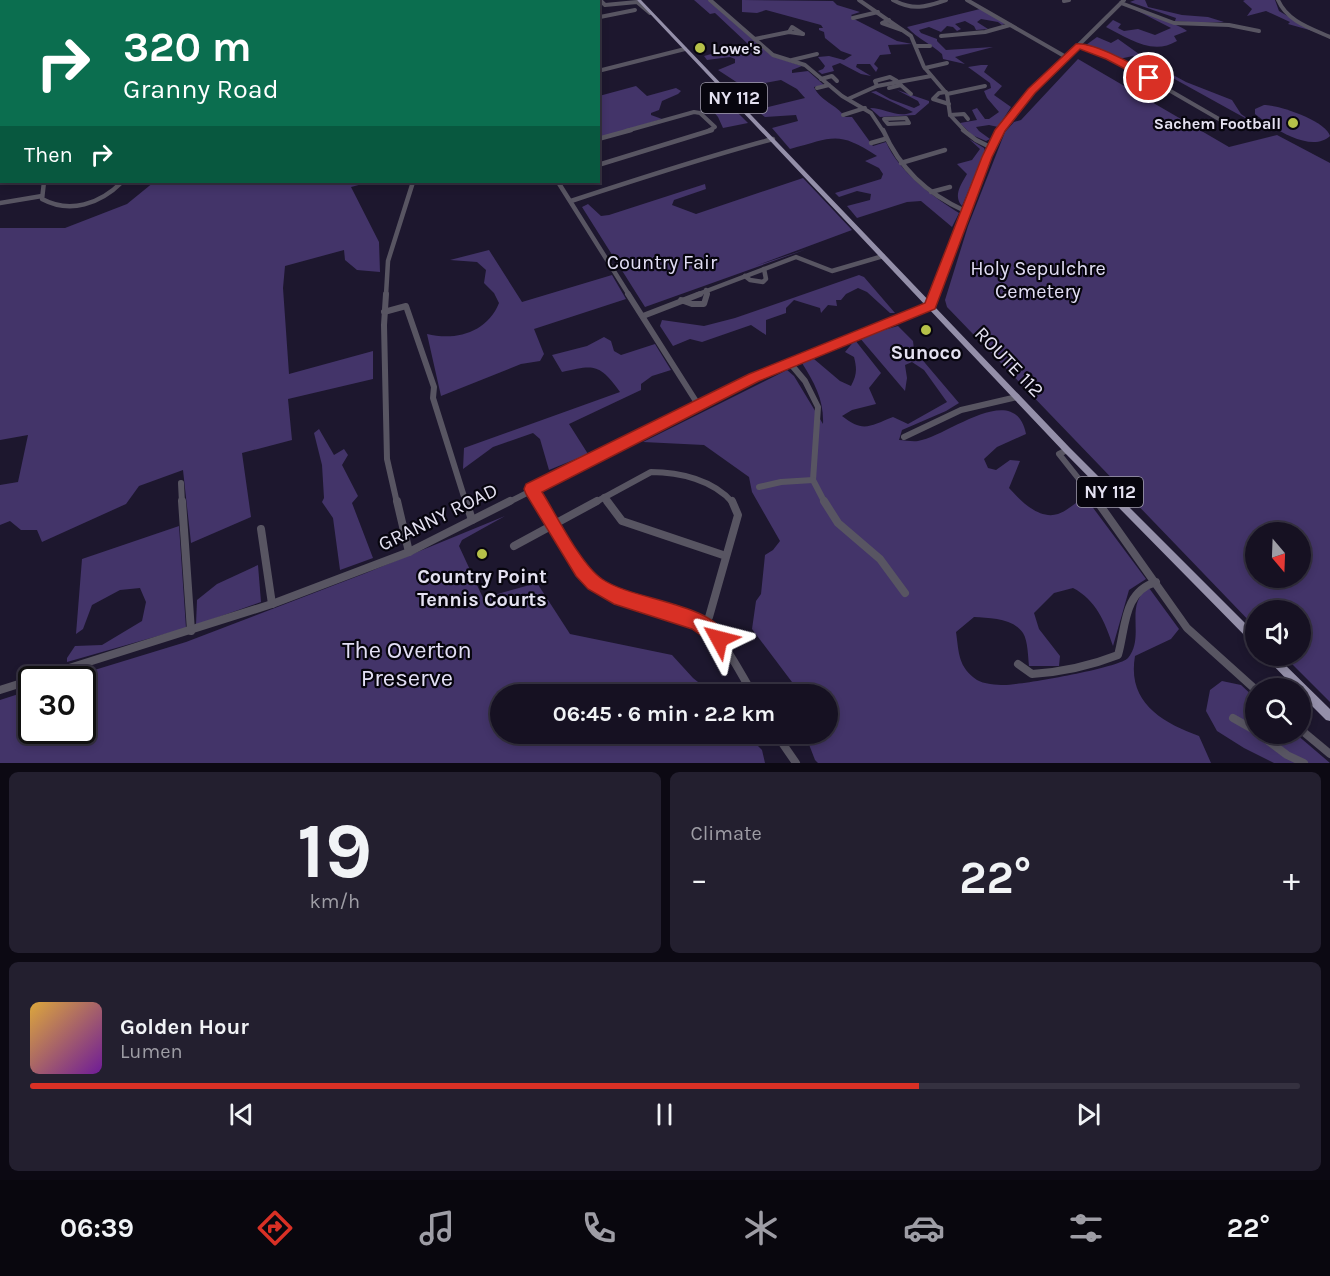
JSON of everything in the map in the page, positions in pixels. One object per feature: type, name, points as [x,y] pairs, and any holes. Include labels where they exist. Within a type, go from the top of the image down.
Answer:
[{"type":"main road","name":"ROUTE 112","points":[[639,0],[1067,450],[1245,630]]},
{"type":"main road","points":[[1280,666],[1330,716]]},
{"type":"street","points":[[600,0],[605,5]]},
{"type":"street","points":[[600,6],[631,0]]},
{"type":"street","points":[[711,0],[777,57],[805,65],[848,99],[865,108],[877,119],[885,139],[901,163],[931,192],[965,211]]},
{"type":"street","points":[[860,0],[904,30],[916,45],[925,68],[946,93],[950,104],[950,115],[965,132],[992,148]]},
{"type":"street","points":[[893,0],[909,8],[919,9],[929,8],[946,0]]},
{"type":"street","points":[[967,0],[1066,57]]},
{"type":"street","points":[[1064,1],[1069,0]]},
{"type":"street","points":[[1278,0],[1280,6],[1293,19],[1330,36]]},
{"type":"street","points":[[930,306],[965,211],[1000,130],[1017,107],[1122,1],[1174,23],[1229,25],[1259,31]]},
{"type":"street","points":[[605,5],[634,2],[653,14]]},
{"type":"street","points":[[600,16],[634,10]]},
{"type":"street","points":[[853,18],[878,12]]},
{"type":"street","points":[[600,17],[605,23]]},
{"type":"street","points":[[889,20],[882,23],[898,30],[904,30]]},
{"type":"street","points":[[941,36],[985,32],[1010,25]]},
{"type":"street","points":[[755,39],[789,32],[803,34]]},
{"type":"street","points":[[916,45],[930,46]]},
{"type":"street","points":[[1079,45],[1129,67],[1231,126]]},
{"type":"street","points":[[600,70],[685,49]]},
{"type":"street","points":[[791,61],[817,54]]},
{"type":"street","points":[[848,99],[925,68],[947,63]]},
{"type":"street","points":[[918,72],[931,76]]},
{"type":"street","points":[[821,79],[831,76],[837,81]]},
{"type":"street","points":[[896,81],[911,93]]},
{"type":"street","points":[[817,88],[829,85]]},
{"type":"street","points":[[889,88],[901,85]]},
{"type":"street","points":[[950,104],[933,99],[939,93],[985,86]]},
{"type":"street","points":[[843,115],[865,108]]},
{"type":"street","points":[[600,138],[694,112],[700,113],[715,127],[712,130],[600,164]]},
{"type":"street","points":[[950,115],[964,114],[968,119]]},
{"type":"street","points":[[877,119],[906,118],[909,123],[888,124],[884,119]]},
{"type":"street","points":[[571,201],[659,172],[687,166],[706,157],[773,139]]},
{"type":"street","points":[[871,143],[885,139]]},
{"type":"street","points":[[901,163],[945,150]]},
{"type":"street","points":[[44,183],[42,200],[50,205],[76,206],[106,196],[121,183]]},
{"type":"street","points":[[409,552],[387,459],[384,312],[388,261],[413,183]]},
{"type":"street","points":[[559,183],[699,406]]},
{"type":"street","points":[[931,192],[950,187]]},
{"type":"street","points":[[0,203],[42,196]]},
{"type":"street","points":[[643,316],[796,257],[806,259],[823,270],[834,272],[884,256]]},
{"type":"street","points":[[745,276],[750,280],[763,282],[766,274],[764,269]]},
{"type":"street","points":[[681,300],[692,304],[704,304],[707,296],[706,290]]},
{"type":"street","points":[[384,312],[406,306],[434,387],[433,398],[472,520]]},
{"type":"street","name":"GRANNY ROAD","points":[[0,690],[192,631],[272,604],[409,552],[789,362],[930,306]]},
{"type":"street","points":[[789,362],[805,381],[818,407],[813,480],[825,504],[838,523],[880,559],[905,593]]},
{"type":"street","points":[[904,437],[961,410],[1017,397]]},
{"type":"street","points":[[1067,450],[1059,454],[1156,582],[1186,628],[1245,680]]},
{"type":"street","points":[[514,546],[645,475],[658,471],[711,486],[728,494],[738,508],[709,617],[704,625]]},
{"type":"street","points":[[759,487],[781,482],[813,480]]},
{"type":"street","points":[[181,483],[192,631]]},
{"type":"street","points":[[532,489],[582,570],[602,590],[614,596],[675,613],[704,625],[719,639],[747,684]]},
{"type":"street","points":[[604,497],[622,521],[726,556]]},
{"type":"street","points":[[261,529],[272,604]]},
{"type":"street","points":[[1018,664],[1032,674],[1051,673],[1089,667],[1118,655],[1124,638],[1126,617],[1135,591],[1144,583],[1156,582]]},
{"type":"street","points":[[1233,718],[1245,725]]},
{"type":"street","points":[[1311,738],[1330,754]]},
{"type":"street","points":[[783,744],[796,763]]},
{"type":"street","points":[[1273,744],[1287,755],[1304,763]]},
{"type":"green space","points":[[694,0],[708,0],[772,56],[802,66],[792,70],[792,73],[808,71],[824,85],[814,87],[820,96],[845,117],[852,117],[873,146],[886,142],[908,173],[927,191],[959,213],[952,227],[921,201],[907,202],[857,218],[847,206],[870,200],[871,194],[857,191],[839,197],[835,193],[881,179],[883,174],[879,168],[865,161],[877,156],[843,139],[826,140],[790,149],[772,128],[798,121],[796,115],[765,117],[756,110],[805,98],[797,89],[781,80],[744,87],[718,70],[735,63],[735,59],[730,57],[707,60],[704,56],[748,44],[715,13],[710,14]]},
{"type":"green space","points":[[742,0],[833,1],[837,5],[860,12],[851,15],[856,20],[897,41],[912,44],[888,45],[891,54],[880,55],[874,64],[878,68],[876,72],[870,64],[857,64],[856,67],[871,76],[861,74],[840,63],[832,66],[834,71],[822,74],[818,71],[825,66],[818,57],[829,56],[844,60],[852,55],[841,51],[825,38],[824,32],[819,30],[823,28],[821,25],[766,10],[757,13],[742,12]]},
{"type":"green space","points":[[1145,0],[1148,7],[1182,15],[1208,17],[1224,22],[1175,21],[1176,18],[1130,2]]},
{"type":"green space","points":[[1275,0],[1279,11],[1313,31],[1288,24],[1290,22],[1266,11],[1247,16],[1252,9],[1243,1]]},
{"type":"green space","points":[[1130,7],[1187,31],[1174,36],[1177,41],[1158,47],[1140,44],[1106,27],[1113,20],[1121,24],[1118,28],[1124,31],[1138,29],[1155,35],[1171,28]]},
{"type":"green space","points":[[980,9],[1006,23],[1002,25],[981,19],[977,22],[988,29],[976,30],[974,26],[965,21],[955,24],[961,29],[957,31],[947,26],[941,32],[929,27],[919,30],[937,39],[946,50],[993,47],[955,57],[965,64],[943,59],[942,54],[907,27]]},
{"type":"green space","points":[[1097,37],[1111,43],[1118,39],[1153,64],[1186,82],[1232,100],[1241,114],[1254,123],[1133,56],[1119,59],[1086,45]]},
{"type":"green space","name":"Holy Sepulchre Cemetery","points":[[1078,59],[1229,147],[1277,135],[1330,163],[1330,702],[1311,683],[1311,678],[1306,678],[1294,666],[1311,666],[1311,600],[1245,600],[1245,617],[947,307],[945,300],[968,226],[1005,132],[1014,122],[1021,120]]},
{"type":"green space","points":[[988,65],[984,72],[1002,86],[994,95],[1011,107],[998,127],[989,125],[976,127],[990,139],[986,141],[972,135],[960,123],[977,120],[972,110],[977,108],[985,119],[999,112],[984,91],[991,88],[990,83],[968,67]]},
{"type":"green space","points":[[636,86],[647,96],[676,88],[681,91],[662,101],[659,110],[651,113],[662,119],[600,138],[600,96]]},
{"type":"green space","points":[[897,90],[929,101],[929,103],[915,115],[880,117],[870,108],[897,114],[913,112],[871,92],[876,91],[914,108],[920,105],[918,101]]},
{"type":"green space","points":[[718,103],[731,106],[748,123],[723,128],[718,117],[708,105]]},
{"type":"green space","name":"Sachem Football","points":[[1264,105],[1290,111],[1311,120],[1327,130],[1330,136],[1322,141],[1313,142],[1291,137],[1255,114],[1255,109]]},
{"type":"green space","points":[[969,139],[985,151],[962,206],[958,194],[967,174],[957,164],[972,160],[980,149]]},
{"type":"green space","name":"Country Fair","points":[[803,178],[852,230],[755,266],[807,249],[645,307],[582,207],[588,204],[601,216],[609,215],[705,184],[706,189],[674,200],[672,205],[696,214]]},
{"type":"green space","points":[[153,183],[366,183],[351,187],[379,242],[380,272],[357,270],[345,260],[344,250],[285,266],[283,288],[289,374],[373,351],[373,379],[288,399],[292,440],[242,453],[251,517],[191,543],[183,470],[139,486],[126,504],[42,542],[37,530],[21,530],[10,521],[0,525],[0,485],[18,482],[28,435],[0,440],[0,228],[65,228],[127,204]]},
{"type":"green space","points":[[489,250],[522,302],[612,275],[626,299],[534,329],[544,354],[540,361],[521,364],[441,396],[427,334],[448,336],[469,332],[487,321],[499,303],[494,293],[484,283],[486,270],[477,262],[450,260]]},
{"type":"green space","points":[[859,275],[864,277],[895,313],[890,313],[867,292],[858,288],[846,294],[841,300],[836,300],[837,306],[828,305],[821,313],[820,308],[794,300],[786,308],[786,313],[766,320],[766,335],[751,325],[702,342],[690,339],[673,346],[660,326],[662,320],[704,326],[735,318]]},
{"type":"green space","points":[[898,326],[913,341],[914,350],[959,403],[902,430],[899,440],[918,441],[979,415],[995,411],[1009,411],[1019,418],[1026,434],[997,447],[984,459],[988,468],[996,470],[1010,460],[1020,461],[1009,488],[1037,512],[1058,514],[1083,498],[1088,501],[1146,579],[1129,590],[1113,646],[1099,612],[1088,599],[1073,588],[1054,593],[1034,613],[1039,629],[1060,656],[1059,666],[1029,666],[1026,640],[1019,628],[1001,620],[974,617],[956,632],[960,659],[966,670],[980,681],[1004,685],[1069,675],[1121,662],[1128,658],[1133,649],[1137,603],[1141,595],[1149,588],[1179,629],[1171,639],[1135,656],[1136,686],[1142,698],[1160,717],[1199,736],[1211,763],[818,763],[815,760],[809,744],[838,744],[838,684],[793,684],[752,629],[756,601],[761,594],[765,555],[773,550],[780,541],[752,492],[749,477],[704,445],[643,442],[787,370],[794,376],[823,424],[818,392],[802,363],[814,359],[840,381],[851,386],[856,369],[855,361],[854,357],[845,352],[855,340],[881,373],[869,388],[876,404],[852,410],[842,416],[849,421],[856,425],[867,426],[893,417],[908,424],[947,402],[924,370],[912,362],[905,365],[907,378],[905,391],[859,337]]},
{"type":"green space","points":[[604,337],[611,341],[614,351],[621,355],[655,344],[671,370],[652,376],[641,384],[641,390],[569,424],[588,454],[549,470],[540,439],[533,433],[493,447],[463,469],[464,448],[620,392],[607,376],[595,368],[562,372],[552,355],[587,346]]},
{"type":"green space","points":[[319,429],[334,455],[344,449],[348,455],[342,465],[358,496],[352,503],[373,558],[340,570],[333,518],[322,502],[324,498],[322,465],[314,433]]},
{"type":"green space","name":"The Overton Preserve","points":[[505,516],[462,540],[459,546],[483,598],[537,583],[570,634],[672,655],[700,684],[490,684],[490,744],[756,744],[762,750],[765,763],[0,763],[0,700],[18,694],[18,744],[96,744],[96,670],[186,642],[366,573]]},
{"type":"green space","points":[[179,526],[186,628],[67,662],[75,646],[102,645],[142,621],[146,602],[140,588],[120,590],[92,605],[83,629],[76,634],[82,559]]},
{"type":"green space","points":[[258,565],[261,602],[196,625],[197,600],[217,584]]},
{"type":"green space","points":[[1222,681],[1241,685],[1245,689],[1245,744],[1308,744],[1330,763],[1274,763],[1244,748],[1217,731],[1206,711],[1210,690]]},
{"type":"place","name":"Lowe's","points":[[700,48]]},
{"type":"place","name":"Sachem Football","points":[[1293,123]]},
{"type":"place","name":"Sunoco","points":[[926,330]]},
{"type":"place","name":"Country Point Tennis Courts","points":[[482,554]]},
{"type":"route","points":[[719,639],[704,625],[695,621],[614,596],[594,584],[582,570],[532,489],[754,378],[930,306],[987,157],[1000,130],[1021,102],[1079,45],[1109,57],[1149,78]]}]
